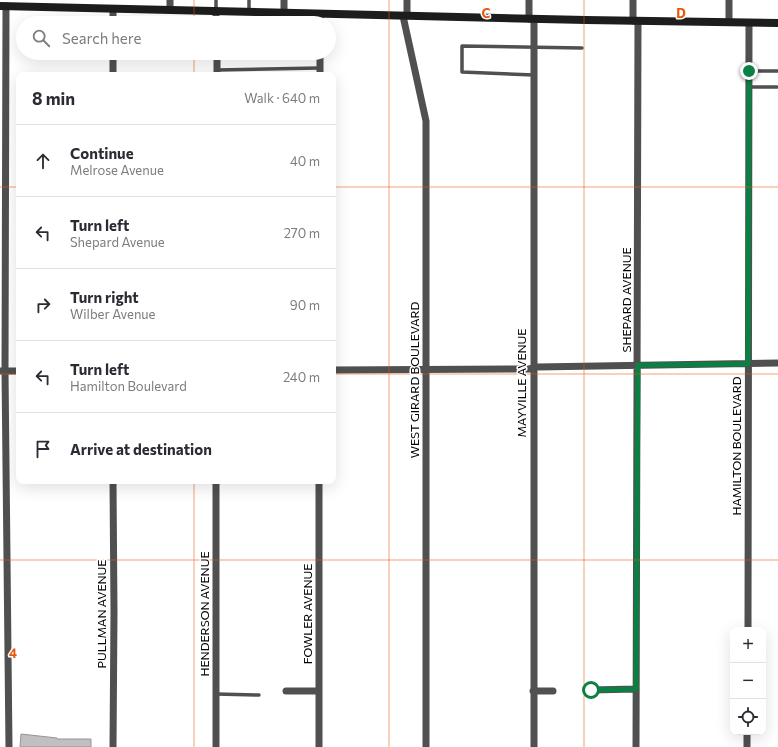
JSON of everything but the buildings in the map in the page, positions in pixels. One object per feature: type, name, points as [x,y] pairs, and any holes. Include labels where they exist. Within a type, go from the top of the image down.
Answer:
[{"type":"street","points":[[170,0],[170,10]]},
{"type":"street","points":[[284,0],[284,13]]},
{"type":"street","name":"WEST GIRARD BOULEVARD","points":[[406,0],[405,16],[426,121],[426,747]]},
{"type":"street","name":"MAYVILLE AVENUE","points":[[529,0],[534,47],[534,747]]},
{"type":"street","name":"SHEPARD AVENUE","points":[[633,0],[636,21],[638,365],[636,747]]},
{"type":"street","points":[[729,0],[729,22]]},
{"type":"street","points":[[9,747],[3,371],[3,6],[60,4],[113,8],[320,14],[778,23]]},
{"type":"street","points":[[113,8],[113,16]]},
{"type":"street","points":[[216,11],[216,16]]},
{"type":"street","name":"HAMILTON BOULEVARD","points":[[748,627],[749,23]]},
{"type":"street","points":[[113,60],[113,72]]},
{"type":"street","points":[[216,60],[216,72]]},
{"type":"street","points":[[320,60],[320,72]]},
{"type":"street","points":[[336,370],[533,369],[537,367],[778,363]]},
{"type":"street","points":[[3,371],[16,371]]},
{"type":"street","name":"PULLMAN AVENUE","points":[[113,484],[113,747]]},
{"type":"street","name":"HENDERSON AVENUE","points":[[216,484],[216,747]]},
{"type":"street","name":"FOWLER AVENUE","points":[[319,484],[319,747]]},
{"type":"street","points":[[591,690],[636,689]]},
{"type":"street","points":[[286,691],[319,690]]},
{"type":"street","points":[[533,691],[553,691]]},
{"type":"street","points":[[747,735],[747,747]]},
{"type":"lane","points":[[216,0],[216,11]]},
{"type":"lane","points":[[249,0],[249,12]]},
{"type":"lane","points":[[534,75],[462,72],[462,46],[582,48]]},
{"type":"lane","points":[[749,71],[778,71]]},
{"type":"lane","points":[[749,87],[777,87]]},
{"type":"lane","points":[[216,694],[259,695]]},
{"type":"route","points":[[591,690],[636,689],[638,365],[748,364],[749,71]]}]
